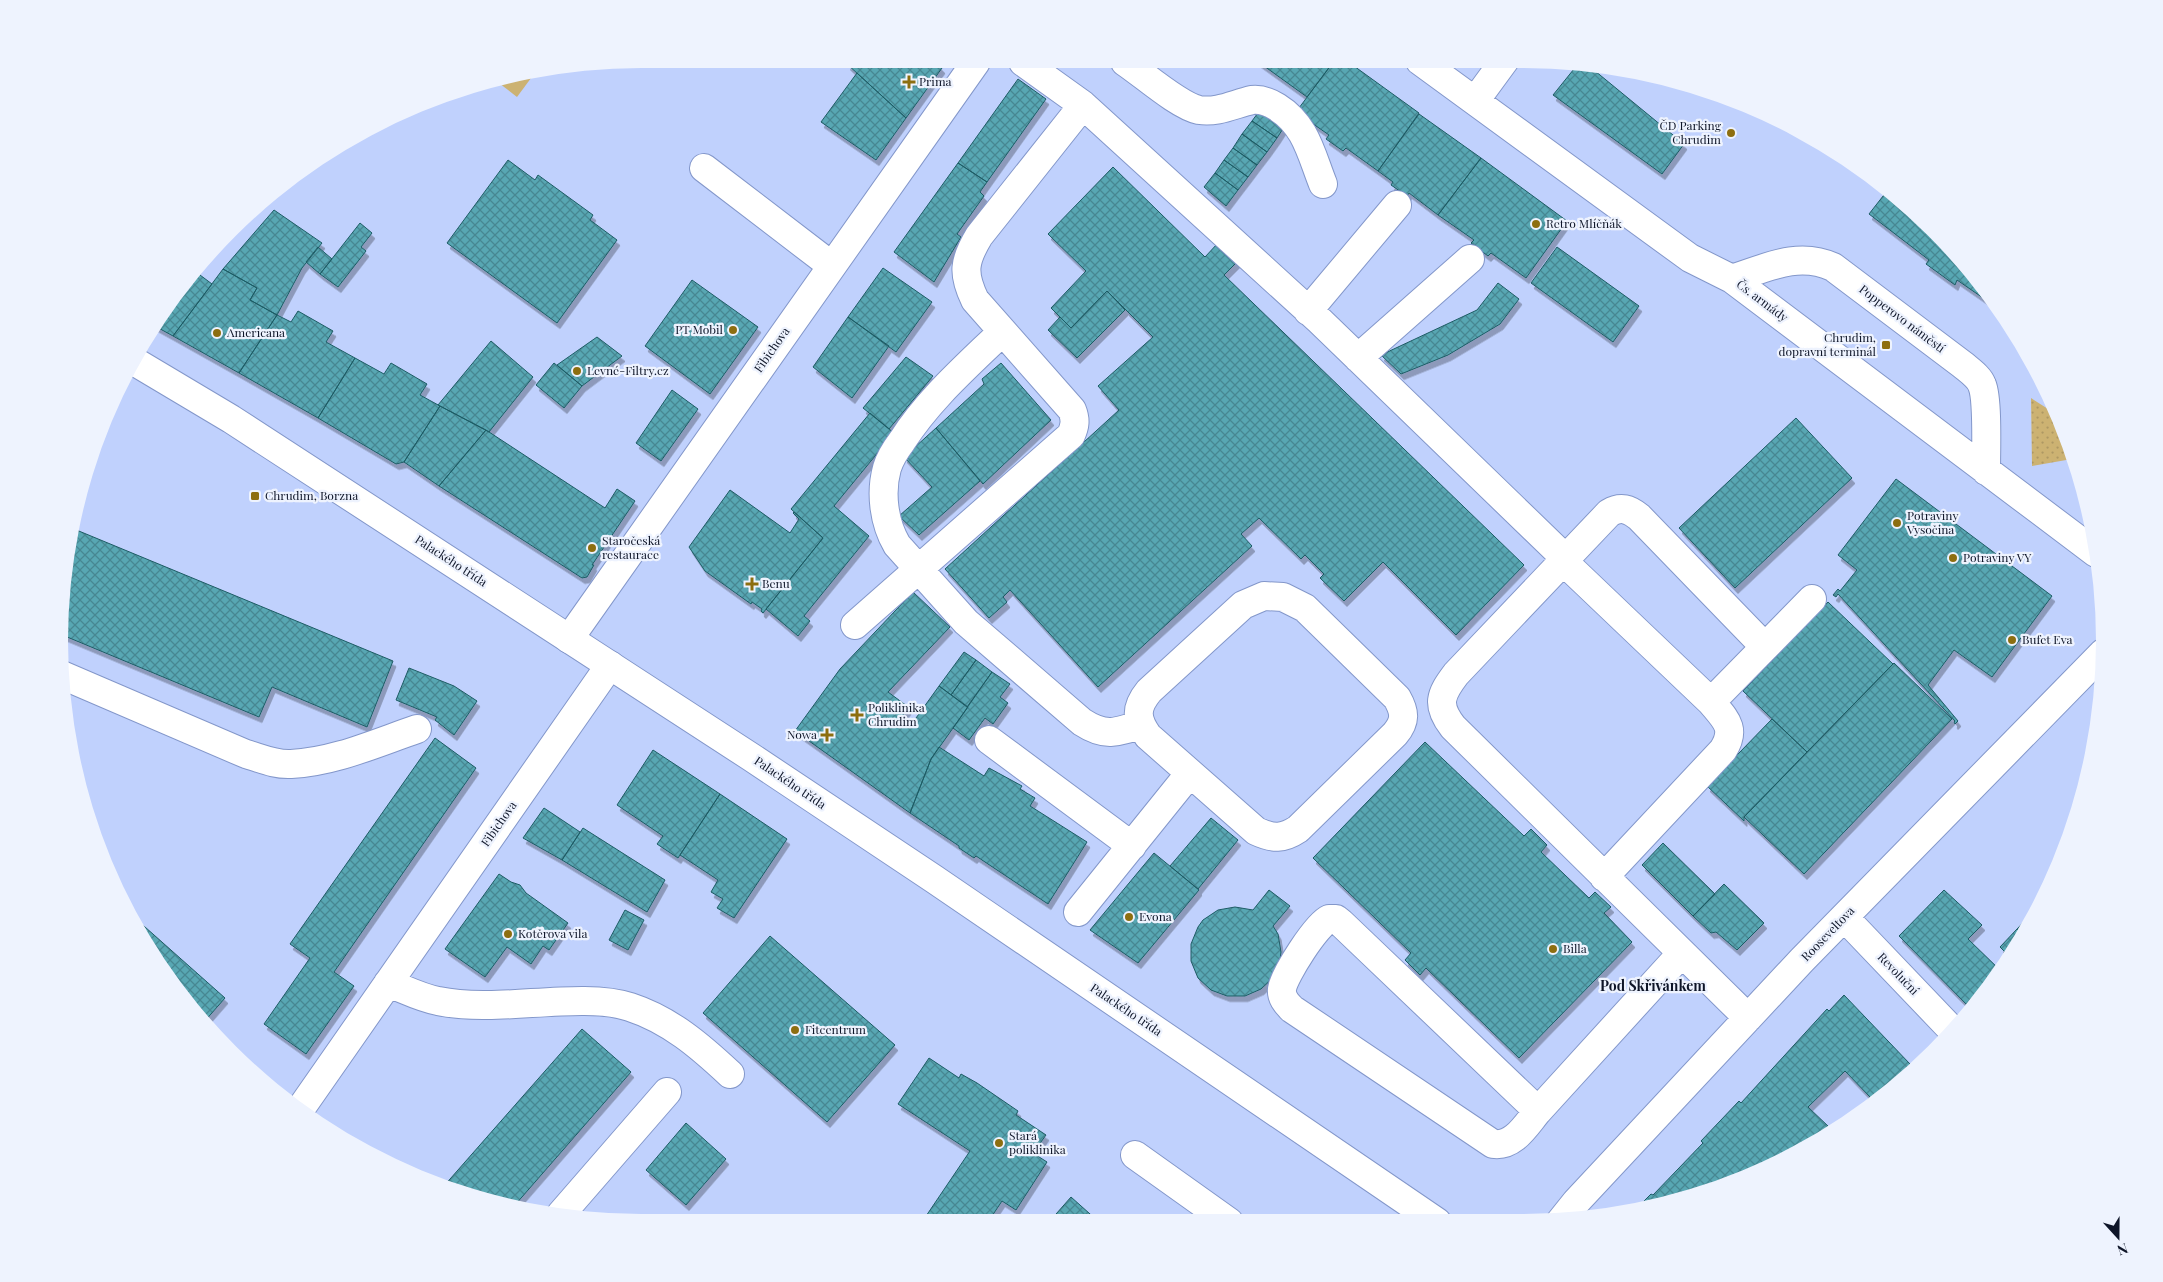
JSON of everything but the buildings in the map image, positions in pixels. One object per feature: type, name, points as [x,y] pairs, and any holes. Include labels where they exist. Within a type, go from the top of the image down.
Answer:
[{"type":"street","name":"Fibichova","points":[[569,639],[972,68]]},
{"type":"street","points":[[1031,68],[1083,105],[1358,358],[1710,702],[1728,725],[1730,732],[1727,743],[1604,877]]},
{"type":"street","points":[[1134,68],[1185,104],[1197,109],[1220,110],[1258,99],[1271,103],[1291,116],[1300,128],[1323,184]]},
{"type":"street","name":"Čs. armády","points":[[1431,68],[1690,258],[1732,279],[2087,547]]},
{"type":"street","points":[[1475,101],[1499,68]]},
{"type":"street","points":[[855,625],[1071,435],[1075,427],[1076,418],[1072,410],[975,300],[968,287],[966,270],[968,255],[979,236],[1083,105]]},
{"type":"street","points":[[704,168],[832,266]]},
{"type":"street","points":[[1308,311],[1398,205]]},
{"type":"street","points":[[1358,358],[1470,259]]},
{"type":"street","name":"Popperovo náměstí","points":[[1732,279],[1783,262],[1819,261],[1833,267],[1963,365],[1977,377],[1982,385],[1986,471]]},
{"type":"street","points":[[1002,332],[926,406],[892,455],[887,468],[884,508],[890,533],[897,545],[980,634],[1082,722],[1093,729],[1111,733],[1141,724]]},
{"type":"street","name":"Palackého třída","points":[[139,364],[231,419],[610,665],[934,879],[1425,1214]]},
{"type":"street","points":[[1748,1018],[1453,727],[1443,710],[1442,700],[1444,691],[1456,674],[1609,513],[1623,508],[1631,511],[1765,647]]},
{"type":"street","points":[[1264,596],[1283,597],[1306,608],[1397,698],[1403,708],[1402,726],[1395,734],[1298,829],[1278,838],[1267,837],[1256,831],[1148,736],[1141,724],[1138,708],[1149,692],[1239,608],[1254,599],[1264,596]]},
{"type":"street","points":[[1710,702],[1812,599]]},
{"type":"street","name":"Rooseveltova","points":[[1568,1212],[1844,917],[2095,661]]},
{"type":"street","name":"Fibichova","points":[[304,1104],[610,665]]},
{"type":"street","points":[[69,679],[246,754],[276,763],[290,764],[319,760],[417,729]]},
{"type":"street","points":[[1403,708],[1442,700]]},
{"type":"street","points":[[989,740],[1132,846]]},
{"type":"street","points":[[1078,912],[1190,773]]},
{"type":"street","name":"Revoluční","points":[[1844,917],[1947,1025]]},
{"type":"street","points":[[1538,1111],[1341,923],[1336,919],[1329,919],[1318,927],[1283,983],[1284,998],[1292,1009],[1493,1144],[1501,1145],[1508,1143],[1538,1111],[1681,954]]},
{"type":"street","points":[[388,983],[428,998],[455,1003],[484,1005],[592,1002],[629,1006],[682,1032],[698,1044],[730,1074]]},
{"type":"street","points":[[565,1210],[666,1092]]},
{"type":"street","points":[[1134,1155],[1218,1214]]},
{"type":"shaded area","points":[[531,79],[517,97],[502,85]]},
{"type":"shaded area","points":[[2031,398],[2045,407],[2066,460],[2032,466]]},
{"type":"place","name":"Prima","points":[[909,82]]},
{"type":"place","name":"ČD Parking Chrudim","points":[[1731,133]]},
{"type":"place","name":"Retro Mlíčňák","points":[[1536,224]]},
{"type":"place","name":"PT Mobil","points":[[733,330]]},
{"type":"place","name":"Americana","points":[[217,333]]},
{"type":"place","name":"Chrudim, dopravní terminál","points":[[1886,345]]},
{"type":"place","name":"Levné-Filtry.cz","points":[[577,371]]},
{"type":"place","name":"Chrudim, Borzna","points":[[255,496]]},
{"type":"place","name":"Potraviny Vysočina","points":[[1897,523]]},
{"type":"place","name":"Staročeská restaurace","points":[[592,548]]},
{"type":"place","name":"Potraviny VY","points":[[1953,558]]},
{"type":"place","name":"Benu","points":[[752,584]]},
{"type":"place","name":"Bufet Eva","points":[[2012,640]]},
{"type":"place","name":"Poliklinika Chrudim","points":[[857,715]]},
{"type":"place","name":"Nowa","points":[[827,735]]},
{"type":"place","name":"Evona","points":[[1129,917]]},
{"type":"place","name":"Kotěrova vila","points":[[508,934]]},
{"type":"place","name":"Billa","points":[[1553,949]]},
{"type":"place","name":"Fitcentrum","points":[[795,1030]]},
{"type":"place","name":"Stará poliklinika","points":[[999,1143]]},
{"type":"district","name":"Pod Skřivánkem","points":[[1653,986]]}]
